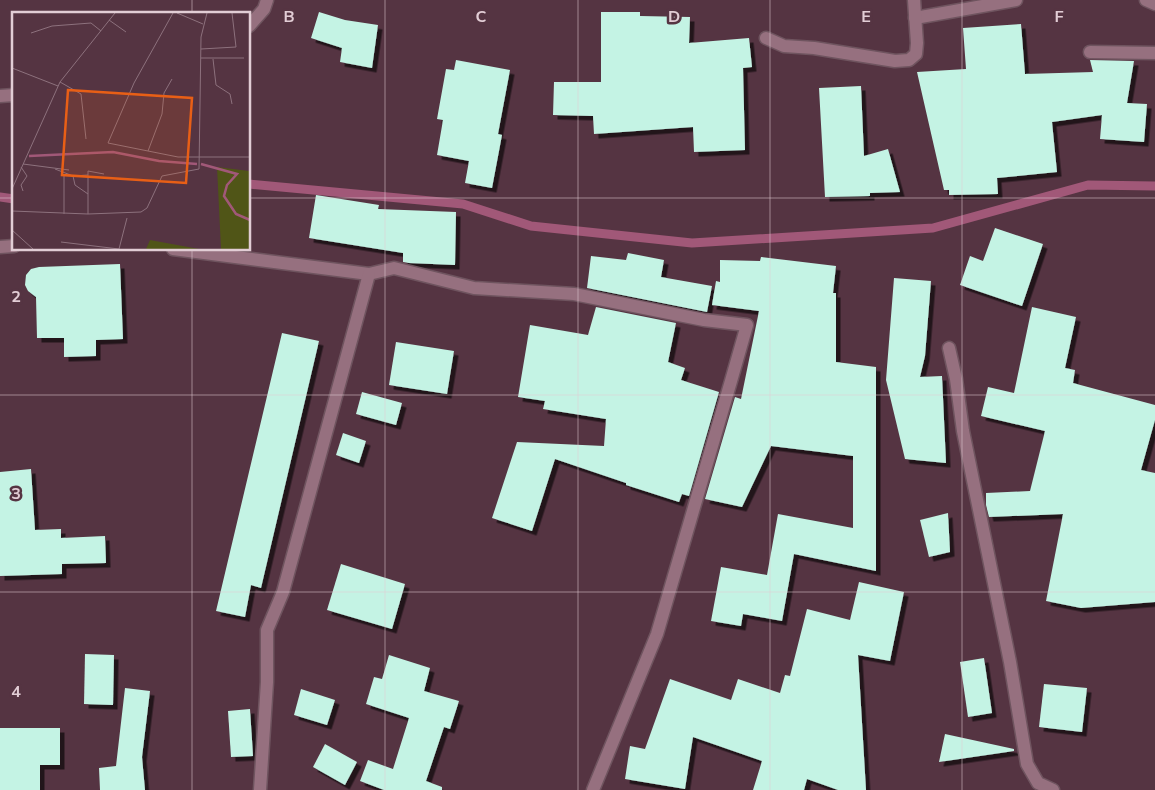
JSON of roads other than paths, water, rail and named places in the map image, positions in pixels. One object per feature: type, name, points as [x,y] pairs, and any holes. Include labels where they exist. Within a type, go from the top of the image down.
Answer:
[{"type":"street","points":[[250,25],[264,8],[267,0]]},
{"type":"street","points":[[766,38],[784,46],[814,48],[895,61],[909,60],[916,54],[917,42],[914,0]]},
{"type":"street","points":[[915,18],[1016,0]]},
{"type":"street","points":[[1146,0],[1155,4]]},
{"type":"street","points":[[1090,52],[1155,53]]},
{"type":"street","points":[[181,250],[369,274],[394,268],[474,288],[574,294],[704,320],[747,325],[657,634],[593,790]]},
{"type":"street","points":[[260,790],[267,682],[267,630],[283,592],[369,274]]},
{"type":"street","points":[[948,348],[956,379],[963,431],[1010,662],[1027,764],[1038,783],[1053,790]]},
{"type":"waterway","points":[[250,184],[463,204],[531,226],[692,243],[933,228],[1088,185],[1155,186]]},
{"type":"waterway","points":[[0,197],[12,199]]}]
